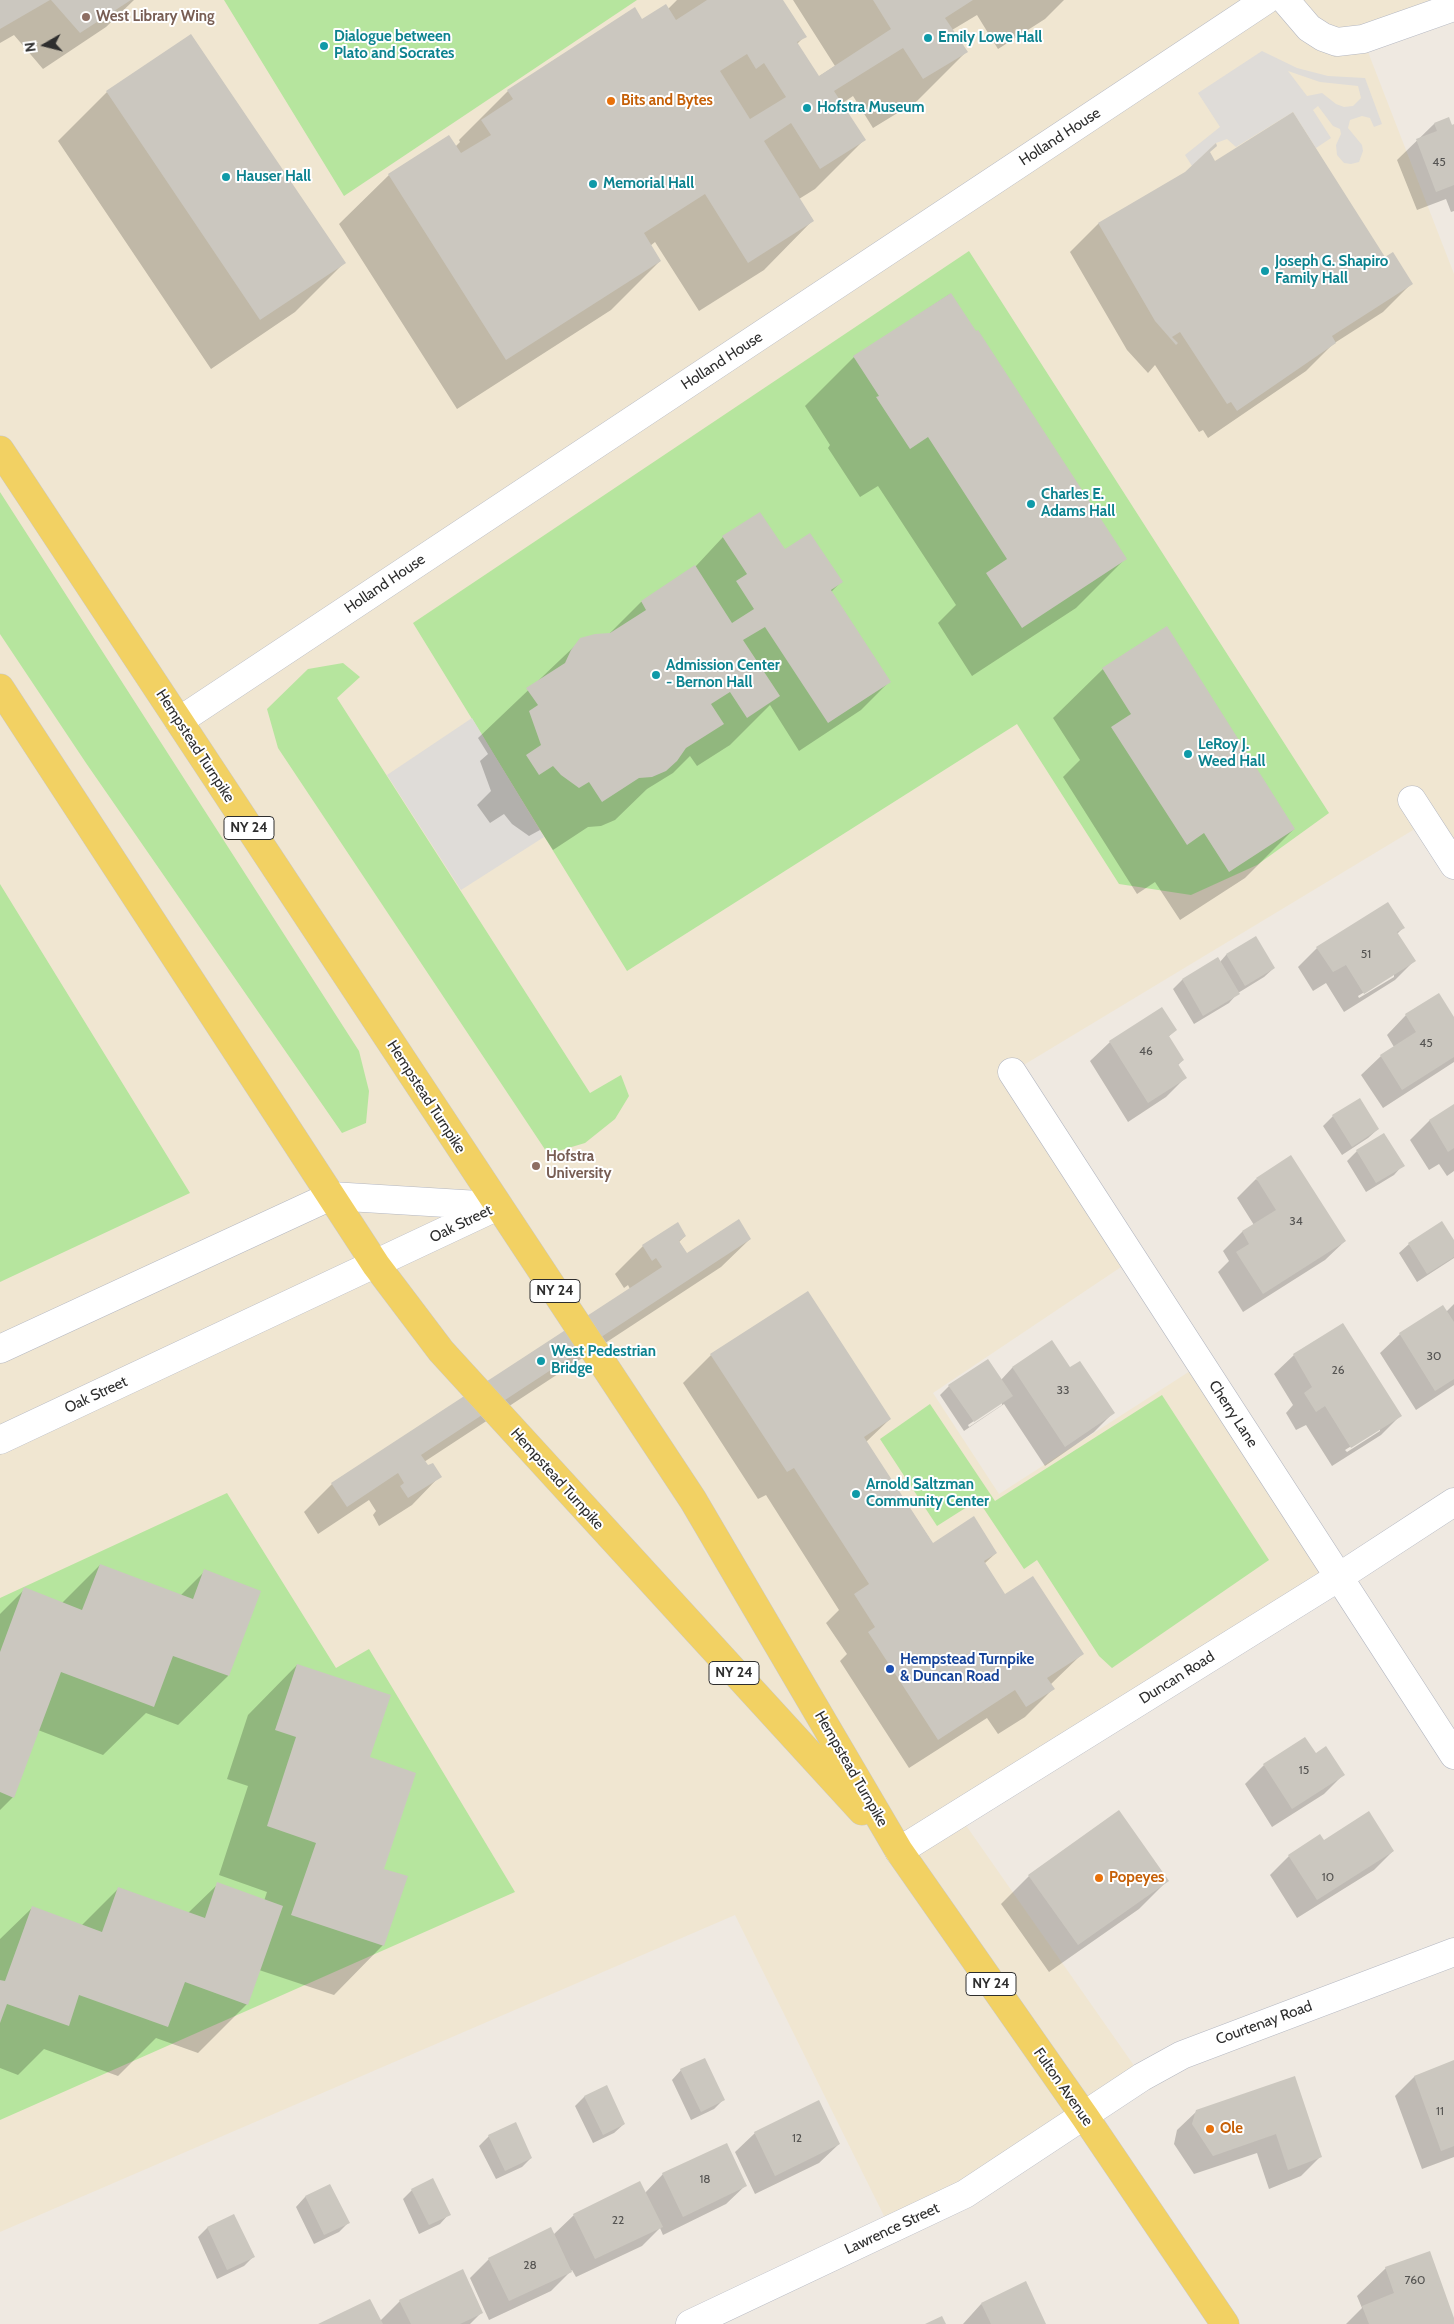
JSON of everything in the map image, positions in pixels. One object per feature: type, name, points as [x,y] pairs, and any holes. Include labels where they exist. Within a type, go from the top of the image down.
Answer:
[{"type":"main road","name":"Hempstead Turnpike","points":[[0,450],[693,1500],[898,1851]]},
{"type":"main road","name":"Hempstead Turnpike","points":[[0,688],[376,1265],[448,1358],[898,1851]]},
{"type":"main road","name":"Fulton Avenue","points":[[898,1851],[1084,2117],[1225,2324]]},
{"type":"street","name":"Holland House","points":[[179,721],[1266,0]]},
{"type":"street","points":[[1285,0],[1309,28],[1323,37],[1337,42],[1363,39],[1454,7]]},
{"type":"street","points":[[1412,800],[1454,864]]},
{"type":"street","name":"Cherry Lane","points":[[1012,1072],[1454,1755]]},
{"type":"street","name":"Oak Street","points":[[0,1349],[331,1196],[498,1206]]},
{"type":"street","name":"Oak Street","points":[[0,1440],[376,1265],[498,1206]]},
{"type":"street","name":"Duncan Road","points":[[898,1851],[1338,1577],[1454,1502]]},
{"type":"street","name":"Courtenay Road","points":[[1084,2117],[1142,2077],[1182,2055],[1454,1952]]},
{"type":"street","name":"Lawrence Street","points":[[690,2324],[965,2194],[1084,2117]]},
{"type":"shaded area","name":"Hofstra University","points":[[0,0],[1454,0],[1363,39],[1454,274],[1454,863],[1428,821],[1012,1072],[1133,1259],[933,1393],[999,1494],[1201,1364],[1339,1577],[958,1814],[1142,2077],[891,2230],[735,1915],[0,2232]]},
{"type":"shaded area","points":[[1262,51],[1297,68],[1328,76],[1365,78],[1382,124],[1374,127],[1370,118],[1362,116],[1350,120],[1348,128],[1362,145],[1363,151],[1359,162],[1351,164],[1344,163],[1337,155],[1336,145],[1341,134],[1340,129],[1333,126],[1318,106],[1313,110],[1331,138],[1316,148],[1293,112],[1236,147],[1227,139],[1216,143],[1192,166],[1185,155],[1220,127],[1198,93]],"holes":[[[1288,71],[1320,82],[1358,86],[1361,98],[1353,106],[1344,107],[1336,104],[1322,93],[1307,96]]]},
{"type":"shaded area","points":[[472,718],[544,837],[461,890],[387,775]]},
{"type":"green space","points":[[224,0],[637,0],[344,196]]},
{"type":"green space","points":[[969,251],[1329,813],[1257,865],[1191,895],[1119,884],[1017,724],[627,971],[413,623]]},
{"type":"green space","points":[[0,492],[359,1051],[369,1091],[366,1123],[342,1133],[86,763],[0,634]]},
{"type":"green space","points":[[343,663],[360,677],[337,698],[590,1093],[621,1075],[629,1096],[615,1119],[585,1143],[548,1154],[278,748],[267,709],[308,669]]},
{"type":"green space","points":[[0,884],[190,1193],[0,1282]]},
{"type":"green space","points":[[1162,1395],[1269,1560],[1112,1668],[1099,1656],[1037,1560],[1024,1569],[978,1500],[937,1526],[880,1439],[930,1404],[995,1501]]},
{"type":"green space","points":[[227,1493],[336,1668],[369,1649],[515,1892],[0,2120],[0,1598]]},
{"type":"building","points":[[0,0],[50,0],[0,29]]},
{"type":"building","name":"West Library Wing","points":[[51,0],[131,0],[80,33]]},
{"type":"building","name":"Memorial Hall","points":[[707,0],[783,0],[807,37],[797,42],[819,76],[891,29],[873,0],[973,0],[945,18],[968,52],[923,79],[903,48],[834,91],[866,140],[820,169],[791,123],[764,141],[814,221],[748,263],[705,194],[644,233],[661,261],[506,360],[388,174],[449,135],[461,153],[491,135],[481,120],[513,99],[507,90],[635,7],[642,19],[666,4],[676,20]],"holes":[[[747,54],[756,69],[764,63],[786,97],[750,119],[720,71]]]},
{"type":"building","name":"Hauser Hall","points":[[191,34],[346,263],[260,320],[106,91]]},
{"type":"building","name":"Joseph G. Shapiro Family Hall","points":[[1293,112],[1385,257],[1393,252],[1413,284],[1332,336],[1336,343],[1237,411],[1231,402],[1227,404],[1180,332],[1172,337],[1178,343],[1176,345],[1155,321],[1098,223],[1185,172],[1216,143],[1217,146],[1210,152],[1215,161]]},
{"type":"building","points":[[1449,117],[1452,125],[1454,124],[1454,185],[1436,192],[1416,139],[1437,131],[1434,123]]},
{"type":"building","name":"Charles E. Adams Hall","points":[[951,293],[976,331],[978,330],[1127,559],[1022,628],[986,573],[1007,559],[928,437],[910,449],[876,397],[879,396],[853,356]]},
{"type":"building","name":"Admission Center - Bernon Hall","points":[[760,512],[785,549],[810,533],[843,582],[831,590],[891,682],[828,723],[765,627],[743,640],[780,696],[747,718],[730,692],[711,704],[724,724],[686,748],[677,761],[666,771],[652,777],[639,778],[602,802],[589,782],[579,788],[561,775],[553,766],[539,775],[526,755],[541,745],[529,711],[538,705],[526,688],[565,663],[571,650],[580,638],[610,633],[646,610],[641,601],[695,565],[732,623],[754,609],[736,581],[747,574],[722,536]]},
{"type":"building","name":"LeRoy J. Weed Hall","points":[[1167,626],[1295,829],[1229,872],[1204,833],[1187,845],[1111,727],[1131,714],[1102,668]]},
{"type":"building","points":[[1388,902],[1405,928],[1397,932],[1416,961],[1364,994],[1346,965],[1333,972],[1316,947]]},
{"type":"building","points":[[1256,936],[1275,968],[1245,986],[1226,954]]},
{"type":"building","points":[[1218,957],[1240,994],[1203,1016],[1182,979]]},
{"type":"building","points":[[1439,993],[1454,1017],[1454,1057],[1402,1090],[1380,1055],[1416,1032],[1405,1014]]},
{"type":"building","points":[[1162,1007],[1177,1030],[1169,1036],[1184,1060],[1178,1064],[1187,1078],[1148,1103],[1109,1041]]},
{"type":"building","points":[[1360,1098],[1379,1129],[1352,1147],[1332,1115]]},
{"type":"building","points":[[1454,1104],[1454,1148],[1448,1152],[1429,1120]]},
{"type":"building","points":[[1384,1133],[1405,1166],[1376,1183],[1356,1150]]},
{"type":"building","points":[[1291,1155],[1346,1241],[1263,1294],[1236,1252],[1249,1244],[1242,1231],[1276,1210],[1256,1178]]},
{"type":"building","name":"West Pedestrian Bridge","points":[[739,1219],[751,1239],[421,1455],[428,1465],[433,1463],[442,1477],[408,1498],[400,1486],[404,1483],[398,1473],[347,1507],[331,1483],[662,1267],[656,1258],[652,1261],[642,1245],[678,1222],[686,1236],[679,1241],[687,1253]]},
{"type":"building","points":[[1442,1221],[1454,1240],[1454,1257],[1427,1274],[1408,1243]]},
{"type":"building","name":"Arnold Saltzman Community Center","points":[[808,1291],[891,1419],[864,1437],[933,1543],[974,1516],[997,1553],[984,1561],[1005,1594],[1033,1576],[1084,1654],[1047,1678],[1055,1689],[1026,1707],[1015,1690],[938,1740],[868,1632],[875,1627],[854,1594],[869,1584],[794,1468],[787,1472],[710,1354]]},
{"type":"building","points":[[1443,1305],[1454,1322],[1454,1379],[1435,1391],[1399,1333]]},
{"type":"building","points":[[1343,1323],[1402,1416],[1351,1448],[1325,1406],[1316,1412],[1304,1393],[1312,1387],[1293,1354]]},
{"type":"building","points":[[1052,1340],[1070,1367],[1080,1361],[1115,1413],[1065,1447],[1012,1367]]},
{"type":"building","points":[[988,1359],[1013,1396],[974,1422],[948,1385]]},
{"type":"building","points":[[100,1564],[193,1599],[204,1569],[261,1591],[229,1676],[173,1656],[154,1707],[61,1672],[14,1798],[0,1792],[0,1652],[24,1587],[82,1610]]},
{"type":"building","points":[[297,1664],[391,1695],[370,1757],[416,1773],[384,1869],[408,1876],[384,1946],[291,1915],[316,1843],[267,1826],[296,1737],[275,1730]]},
{"type":"building","points":[[1305,1737],[1316,1753],[1326,1746],[1345,1775],[1292,1809],[1263,1764]]},
{"type":"building","name":"Popeyes","points":[[1119,1810],[1169,1881],[1078,1945],[1028,1875]]},
{"type":"building","points":[[1369,1811],[1394,1851],[1317,1900],[1288,1855],[1320,1834],[1324,1840]]},
{"type":"building","points":[[217,1882],[283,1906],[248,2005],[185,1982],[168,2027],[79,1995],[69,2026],[7,2004],[0,2023],[0,1980],[5,1981],[32,1906],[102,1932],[118,1887],[205,1918]]},
{"type":"building","points":[[705,2058],[725,2100],[701,2112],[680,2069]]},
{"type":"building","points":[[1454,2060],[1454,2146],[1441,2151],[1414,2076]]},
{"type":"building","points":[[1295,2076],[1322,2157],[1288,2170],[1276,2134],[1213,2156],[1192,2124],[1196,2110]]},
{"type":"building","points":[[607,2085],[625,2124],[603,2135],[584,2096]]},
{"type":"building","points":[[819,2100],[840,2144],[775,2176],[754,2132]]},
{"type":"building","points":[[516,2122],[532,2158],[505,2171],[488,2135]]},
{"type":"building","points":[[727,2143],[747,2186],[683,2217],[662,2173]]},
{"type":"building","points":[[433,2178],[451,2215],[429,2225],[411,2189]]},
{"type":"building","points":[[640,2181],[663,2227],[595,2259],[573,2214]]},
{"type":"building","points":[[330,2184],[350,2223],[324,2235],[305,2196]]},
{"type":"building","points":[[234,2214],[255,2257],[227,2270],[207,2227]]},
{"type":"building","points":[[551,2227],[572,2272],[509,2301],[488,2258]]},
{"type":"building","points":[[1430,2251],[1454,2318],[1454,2324],[1369,2324],[1362,2306],[1394,2293],[1385,2267]]},
{"type":"building","points":[[463,2269],[483,2313],[460,2324],[411,2324],[399,2300]]},
{"type":"building","points":[[1026,2281],[1046,2324],[991,2324],[981,2303]]},
{"type":"building","points":[[370,2299],[383,2324],[318,2324]]},
{"type":"building","points":[[942,2316],[946,2324],[925,2324]]},
{"type":"place","name":"West Library Wing","points":[[86,17]]},
{"type":"place","name":"Emily Lowe Hall","points":[[928,38]]},
{"type":"place","name":"Dialogue between Plato and Socrates","points":[[324,46]]},
{"type":"place","name":"Bits and Bytes","points":[[611,101]]},
{"type":"place","name":"Hofstra Museum","points":[[807,108]]},
{"type":"place","name":"Hauser Hall","points":[[226,177]]},
{"type":"place","name":"Memorial Hall","points":[[593,184]]},
{"type":"place","name":"Joseph G. Shapiro Family Hall","points":[[1265,271]]},
{"type":"place","name":"Charles E. Adams Hall","points":[[1031,504]]},
{"type":"place","name":"Admission Center - Bernon Hall","points":[[656,675]]},
{"type":"place","name":"LeRoy J. Weed Hall","points":[[1188,754]]},
{"type":"place","name":"Hofstra University","points":[[536,1166]]},
{"type":"place","name":"West Pedestrian Bridge","points":[[541,1361]]},
{"type":"place","name":"Arnold Saltzman Community Center","points":[[856,1494]]},
{"type":"place","name":"Hempstead Turnpike & Duncan Road","points":[[890,1669]]},
{"type":"place","name":"Popeyes","points":[[1099,1878]]},
{"type":"place","name":"Ole","points":[[1210,2129]]}]
